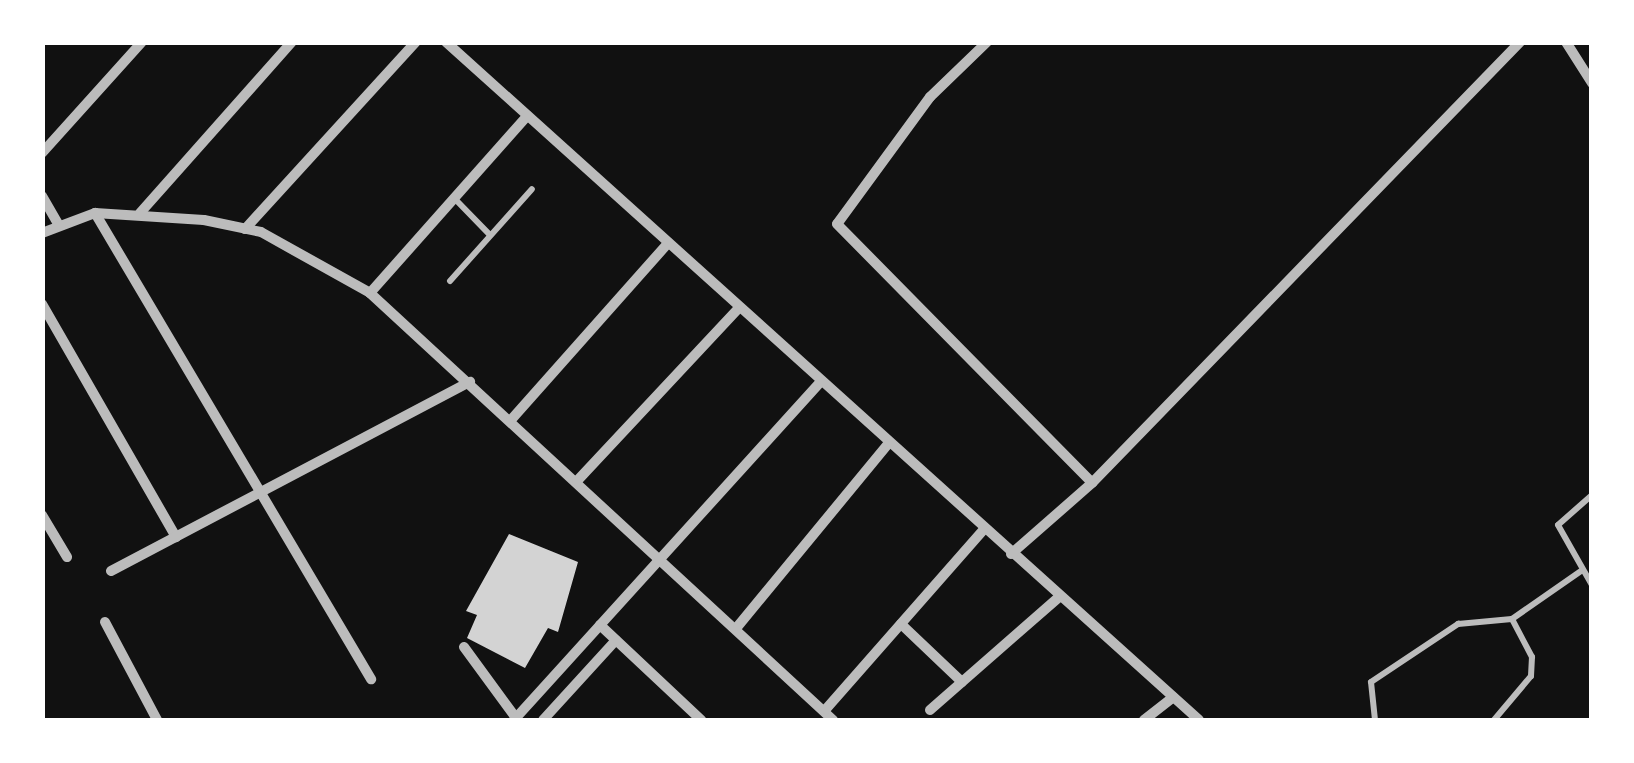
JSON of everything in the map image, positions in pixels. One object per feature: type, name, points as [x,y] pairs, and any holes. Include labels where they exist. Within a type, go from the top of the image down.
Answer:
[{"type":"street","points":[[42,154],[142,42]]},
{"type":"street","points":[[140,213],[292,42]]},
{"type":"street","points":[[245,228],[416,42]]},
{"type":"street","points":[[446,42],[1199,720]]},
{"type":"street","points":[[987,42],[930,96],[837,224],[1092,483]]},
{"type":"street","points":[[1011,554],[1092,483],[1520,42]]},
{"type":"street","points":[[1566,42],[1592,83]]},
{"type":"street","points":[[370,292],[527,116]]},
{"type":"street","points":[[42,196],[58,224]]},
{"type":"street","points":[[95,213],[371,679]]},
{"type":"street","points":[[42,233],[95,213],[140,213],[245,228],[370,292],[738,626],[833,720]]},
{"type":"street","points":[[512,420],[668,244]]},
{"type":"street","points":[[42,304],[176,536]]},
{"type":"street","points":[[577,481],[739,308]]},
{"type":"street","points":[[111,571],[470,382]]},
{"type":"street","points":[[464,647],[515,719],[820,382]]},
{"type":"street","points":[[738,626],[888,444]]},
{"type":"street","points":[[42,514],[67,557]]},
{"type":"street","points":[[826,709],[984,530]]},
{"type":"street","points":[[930,710],[1059,597]]},
{"type":"street","points":[[105,622],[158,720]]},
{"type":"street","points":[[901,624],[962,682]]},
{"type":"street","points":[[600,625],[687,716],[701,720]]},
{"type":"street","points":[[544,720],[616,640]]},
{"type":"street","points":[[1144,720],[1173,697]]},
{"type":"lane","points":[[450,282],[532,188]]},
{"type":"lane","points":[[454,198],[489,234]]},
{"type":"lane","points":[[1592,494],[1558,525],[1592,585]]},
{"type":"lane","points":[[1375,720],[1371,682],[1458,624],[1512,619],[1582,572]]},
{"type":"lane","points":[[1494,720],[1531,676],[1532,657],[1512,619]]},
{"type":"building","points":[[509,534],[578,562],[558,632],[548,628],[525,668],[467,638],[477,615],[466,611]]}]
